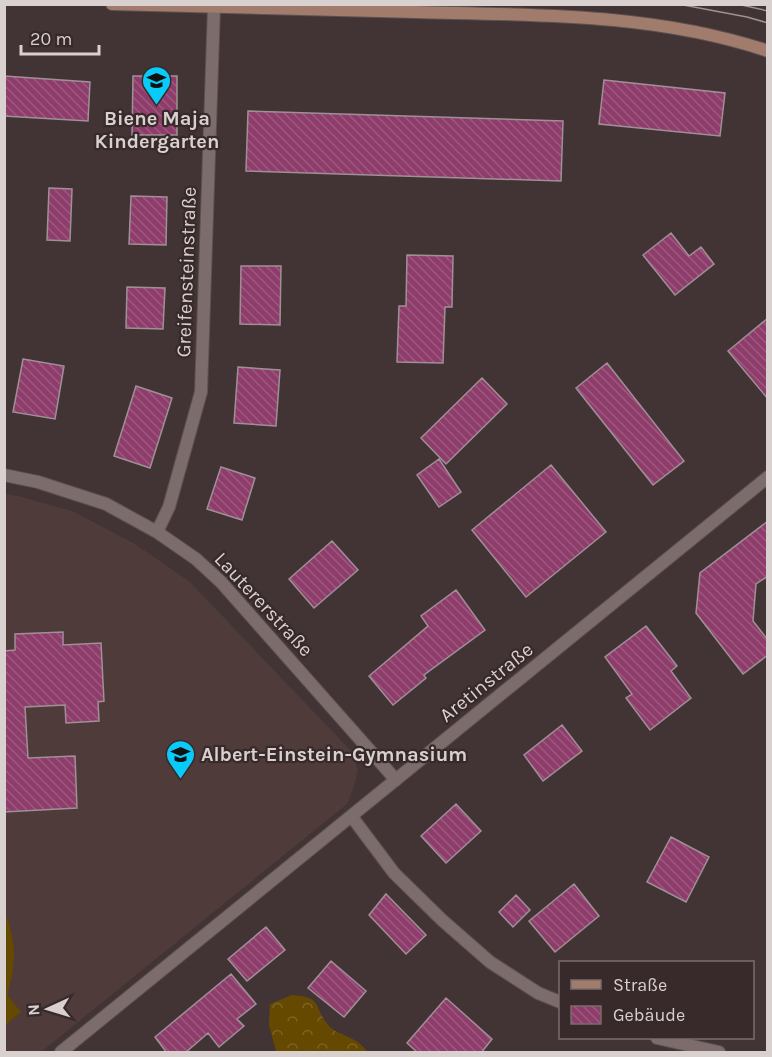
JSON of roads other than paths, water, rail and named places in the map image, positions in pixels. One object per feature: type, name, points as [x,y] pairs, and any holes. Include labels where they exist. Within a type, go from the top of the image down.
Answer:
[{"type":"main road","points":[[112,4],[439,12],[632,21],[687,29],[742,42],[768,51]]},
{"type":"street","name":"Greifensteinstraße","points":[[157,532],[169,507],[201,392],[214,8]]},
{"type":"street","name":"Lautererstraße","points":[[4,475],[38,482],[106,504],[157,532],[196,559],[221,582],[396,780]]},
{"type":"street","name":"Aretinstraße","points":[[61,1053],[768,477]]},
{"type":"street","points":[[352,817],[394,873],[442,920],[490,962],[538,993],[559,1001]]},
{"type":"street","points":[[661,1039],[719,1053]]},
{"type":"tram line","points":[[678,4],[768,23]]},
{"type":"tram line","points":[[737,4],[768,11]]},
{"type":"place","name":"Biene Maja Kindergarten","points":[[157,106]]},
{"type":"place","name":"Albert-Einstein-Gymnasium","points":[[180,780]]}]
